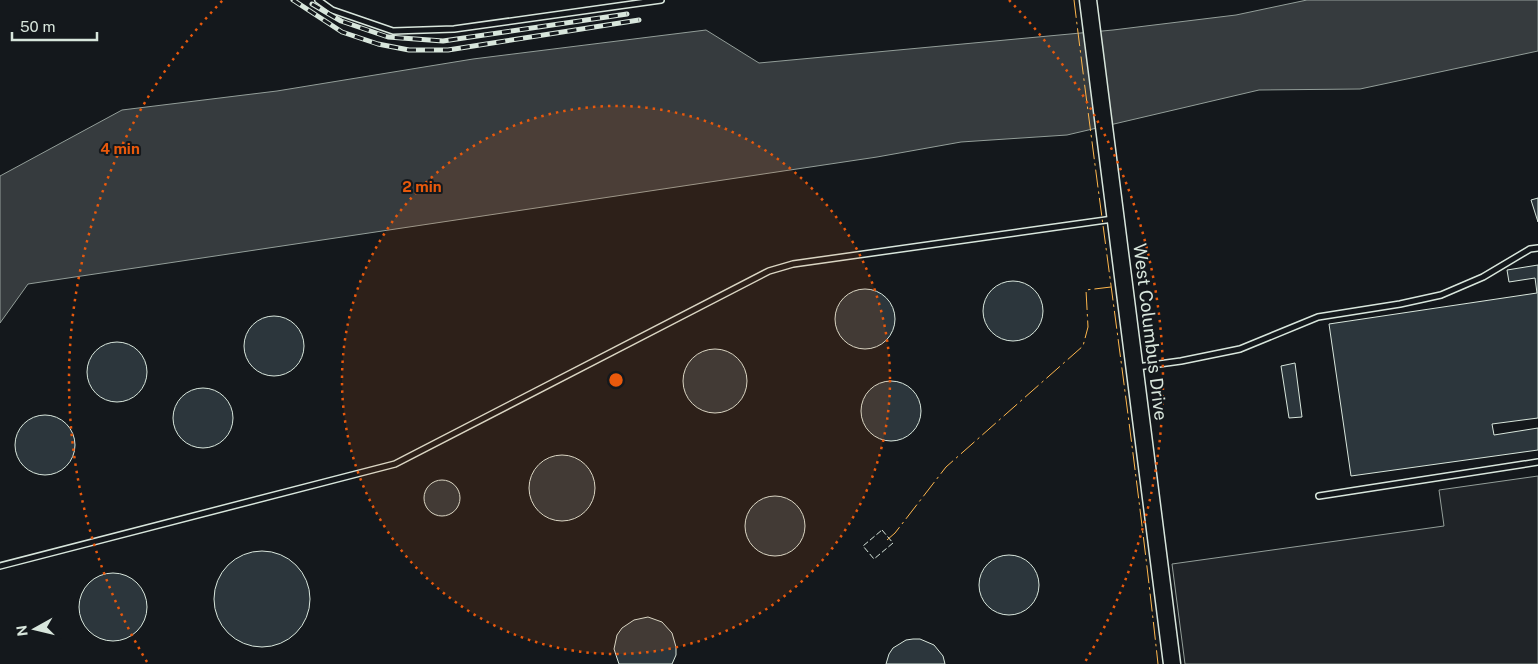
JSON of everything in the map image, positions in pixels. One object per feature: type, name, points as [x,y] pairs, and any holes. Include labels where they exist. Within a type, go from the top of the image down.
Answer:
[{"type":"main road","name":"West Columbus Drive","points":[[1089,2],[1172,664]]},
{"type":"lane","points":[[318,0],[332,10],[393,31],[454,29],[661,0]]},
{"type":"lane","points":[[0,566],[395,464],[769,271],[793,264],[1115,218]]},
{"type":"lane","points":[[1134,367],[1181,361],[1240,349],[1318,317],[1400,304],[1441,295],[1483,277],[1530,250],[1538,248]]},
{"type":"lane","points":[[1319,496],[1538,462]]},
{"type":"shaded area","points":[[1307,0],[1538,0],[1538,51],[1360,89],[1259,90],[1067,135],[961,142],[877,157],[28,284],[0,323],[0,176],[122,110],[277,91],[473,59],[706,30],[759,63],[1113,30],[1236,15]]},
{"type":"shaded area","points":[[1538,476],[1538,664],[1185,664],[1172,564],[1444,526],[1439,490]]},
{"type":"building","points":[[1538,198],[1538,222],[1531,200]]},
{"type":"building","points":[[1538,265],[1538,418],[1492,424],[1494,435],[1538,428],[1538,450],[1351,476],[1329,324],[1537,293],[1535,278],[1509,282],[1507,270]]},
{"type":"building","points":[[1007,281],[1019,281],[1030,286],[1038,294],[1043,305],[1041,323],[1030,336],[1019,341],[1007,341],[996,336],[988,328],[983,317],[983,305],[988,294],[996,286]]},
{"type":"building","points":[[859,289],[871,289],[882,294],[890,302],[895,313],[893,331],[882,344],[871,349],[859,349],[848,344],[840,336],[835,325],[835,313],[840,302],[848,294]]},
{"type":"building","points":[[268,316],[280,316],[291,321],[299,329],[304,340],[302,358],[291,371],[280,376],[268,376],[257,371],[249,363],[244,352],[244,340],[249,329],[257,321]]},
{"type":"building","points":[[111,342],[123,342],[134,347],[142,355],[147,366],[145,384],[134,397],[123,402],[111,402],[100,397],[92,389],[87,378],[87,366],[92,355],[100,347]]},
{"type":"building","points":[[715,349],[727,351],[738,358],[745,369],[747,381],[745,393],[738,404],[727,411],[715,413],[703,411],[692,404],[685,393],[683,381],[685,369],[692,358],[703,351]]},
{"type":"building","points":[[1295,363],[1302,417],[1289,418],[1281,366]]},
{"type":"building","points":[[885,381],[897,381],[908,386],[916,394],[921,405],[919,423],[908,436],[897,441],[885,441],[874,436],[866,428],[861,417],[861,405],[866,394],[874,386]]},
{"type":"building","points":[[197,388],[209,388],[220,393],[228,401],[233,412],[231,430],[220,443],[209,448],[197,448],[186,443],[178,435],[173,424],[173,412],[178,401],[186,393]]},
{"type":"building","points":[[39,415],[51,415],[62,420],[70,428],[75,439],[73,457],[62,470],[51,475],[39,475],[28,470],[20,462],[15,451],[15,439],[20,428],[28,420]]},
{"type":"building","points":[[562,455],[575,458],[585,465],[592,475],[595,488],[592,501],[585,511],[575,518],[562,521],[549,518],[539,511],[532,501],[529,488],[532,475],[539,465],[549,458]]},
{"type":"building","points":[[442,480],[455,485],[460,498],[455,511],[442,516],[429,511],[424,498],[429,485]]},
{"type":"building","points":[[769,496],[781,496],[792,501],[800,509],[805,520],[803,538],[792,551],[781,556],[769,556],[758,551],[750,543],[745,532],[745,520],[750,509],[758,501]]},
{"type":"building","points":[[262,551],[280,555],[296,565],[306,581],[310,599],[306,617],[296,633],[280,643],[262,647],[244,643],[228,633],[218,617],[214,599],[218,581],[228,565],[244,555]]},
{"type":"building","points":[[1003,555],[1015,555],[1026,560],[1034,568],[1039,579],[1037,597],[1026,610],[1015,615],[1003,615],[992,610],[984,602],[979,591],[979,579],[984,568],[992,560]]},
{"type":"building","points":[[113,573],[126,576],[137,583],[144,594],[147,607],[144,620],[137,631],[126,638],[113,641],[100,638],[89,631],[82,620],[79,607],[82,594],[89,583],[100,576]]},
{"type":"building","points":[[648,617],[662,622],[672,633],[676,655],[672,664],[619,664],[614,649],[617,635],[622,628],[634,620]]},
{"type":"building","points":[[920,639],[934,645],[943,656],[945,664],[886,664],[893,648],[906,640]]},
{"type":"railway","points":[[293,0],[342,32],[378,44],[409,50],[448,50],[639,20]]},
{"type":"railway","points":[[312,4],[341,21],[388,37],[443,41],[627,14]]},
{"type":"fence","points":[[882,530],[893,543],[874,559],[863,546],[882,530]]},
{"type":"power","points":[[1074,0],[1139,498],[1158,664]]},
{"type":"power","points":[[887,540],[895,533],[946,467],[1083,346],[1088,327],[1086,290],[1111,287]]}]
